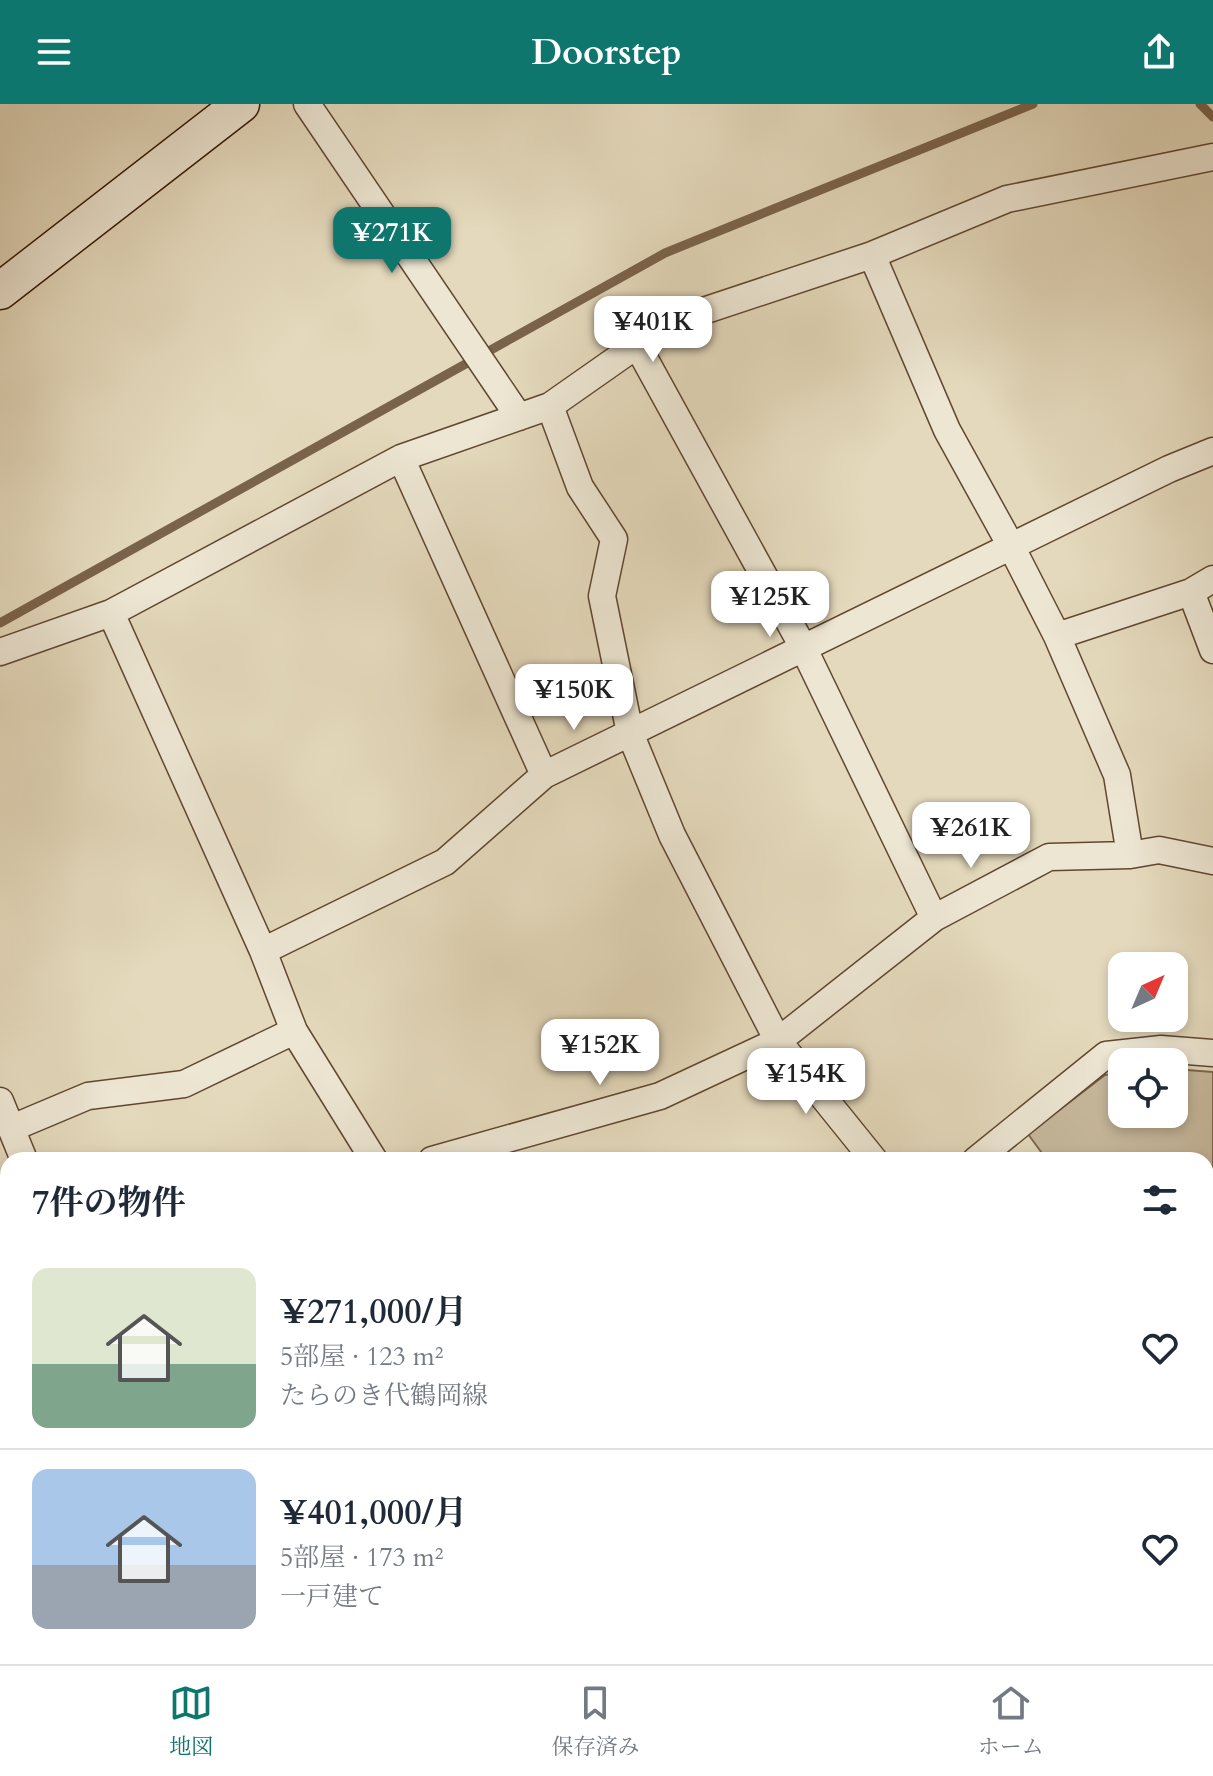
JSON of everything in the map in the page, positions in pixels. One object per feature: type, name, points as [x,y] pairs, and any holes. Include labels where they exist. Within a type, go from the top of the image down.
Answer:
[{"type":"main road","points":[[0,291],[241,104]]},
{"type":"street","points":[[307,104],[519,417]]},
{"type":"street","points":[[0,652],[111,613],[401,458],[550,406],[637,345],[658,326],[872,255],[1007,199],[1213,157]]},
{"type":"street","points":[[872,255],[947,430],[1057,636],[1117,775],[1130,855]]},
{"type":"street","points":[[637,345],[803,647],[934,918]]},
{"type":"street","points":[[550,406],[580,487],[614,539],[602,596],[630,733],[672,835],[778,1041],[868,1152]]},
{"type":"street","points":[[263,951],[445,862],[544,775],[1169,469],[1213,451]]},
{"type":"street","points":[[401,458],[544,775]]},
{"type":"street","points":[[1057,636],[1202,586],[1213,650]]},
{"type":"street","points":[[111,613],[263,951],[294,1031],[369,1152]]},
{"type":"street","points":[[466,1152],[660,1096],[778,1041],[934,918],[1049,857],[1130,855],[1159,850],[1213,861]]},
{"type":"street","points":[[12,1128],[88,1096],[184,1084],[294,1031]]},
{"type":"street","points":[[986,1152],[1106,1055],[1161,1049],[1213,1053]]},
{"type":"street","points":[[0,1101],[21,1152]]},
{"type":"shaded area","points":[[1188,1070],[1213,1072],[1213,1152],[1041,1152],[1028,1134],[1108,1074],[1108,1128],[1188,1128]]},
{"type":"waterway","points":[[0,623],[665,253],[1033,104]]},
{"type":"waterway","points":[[1200,104],[1213,117]]}]
